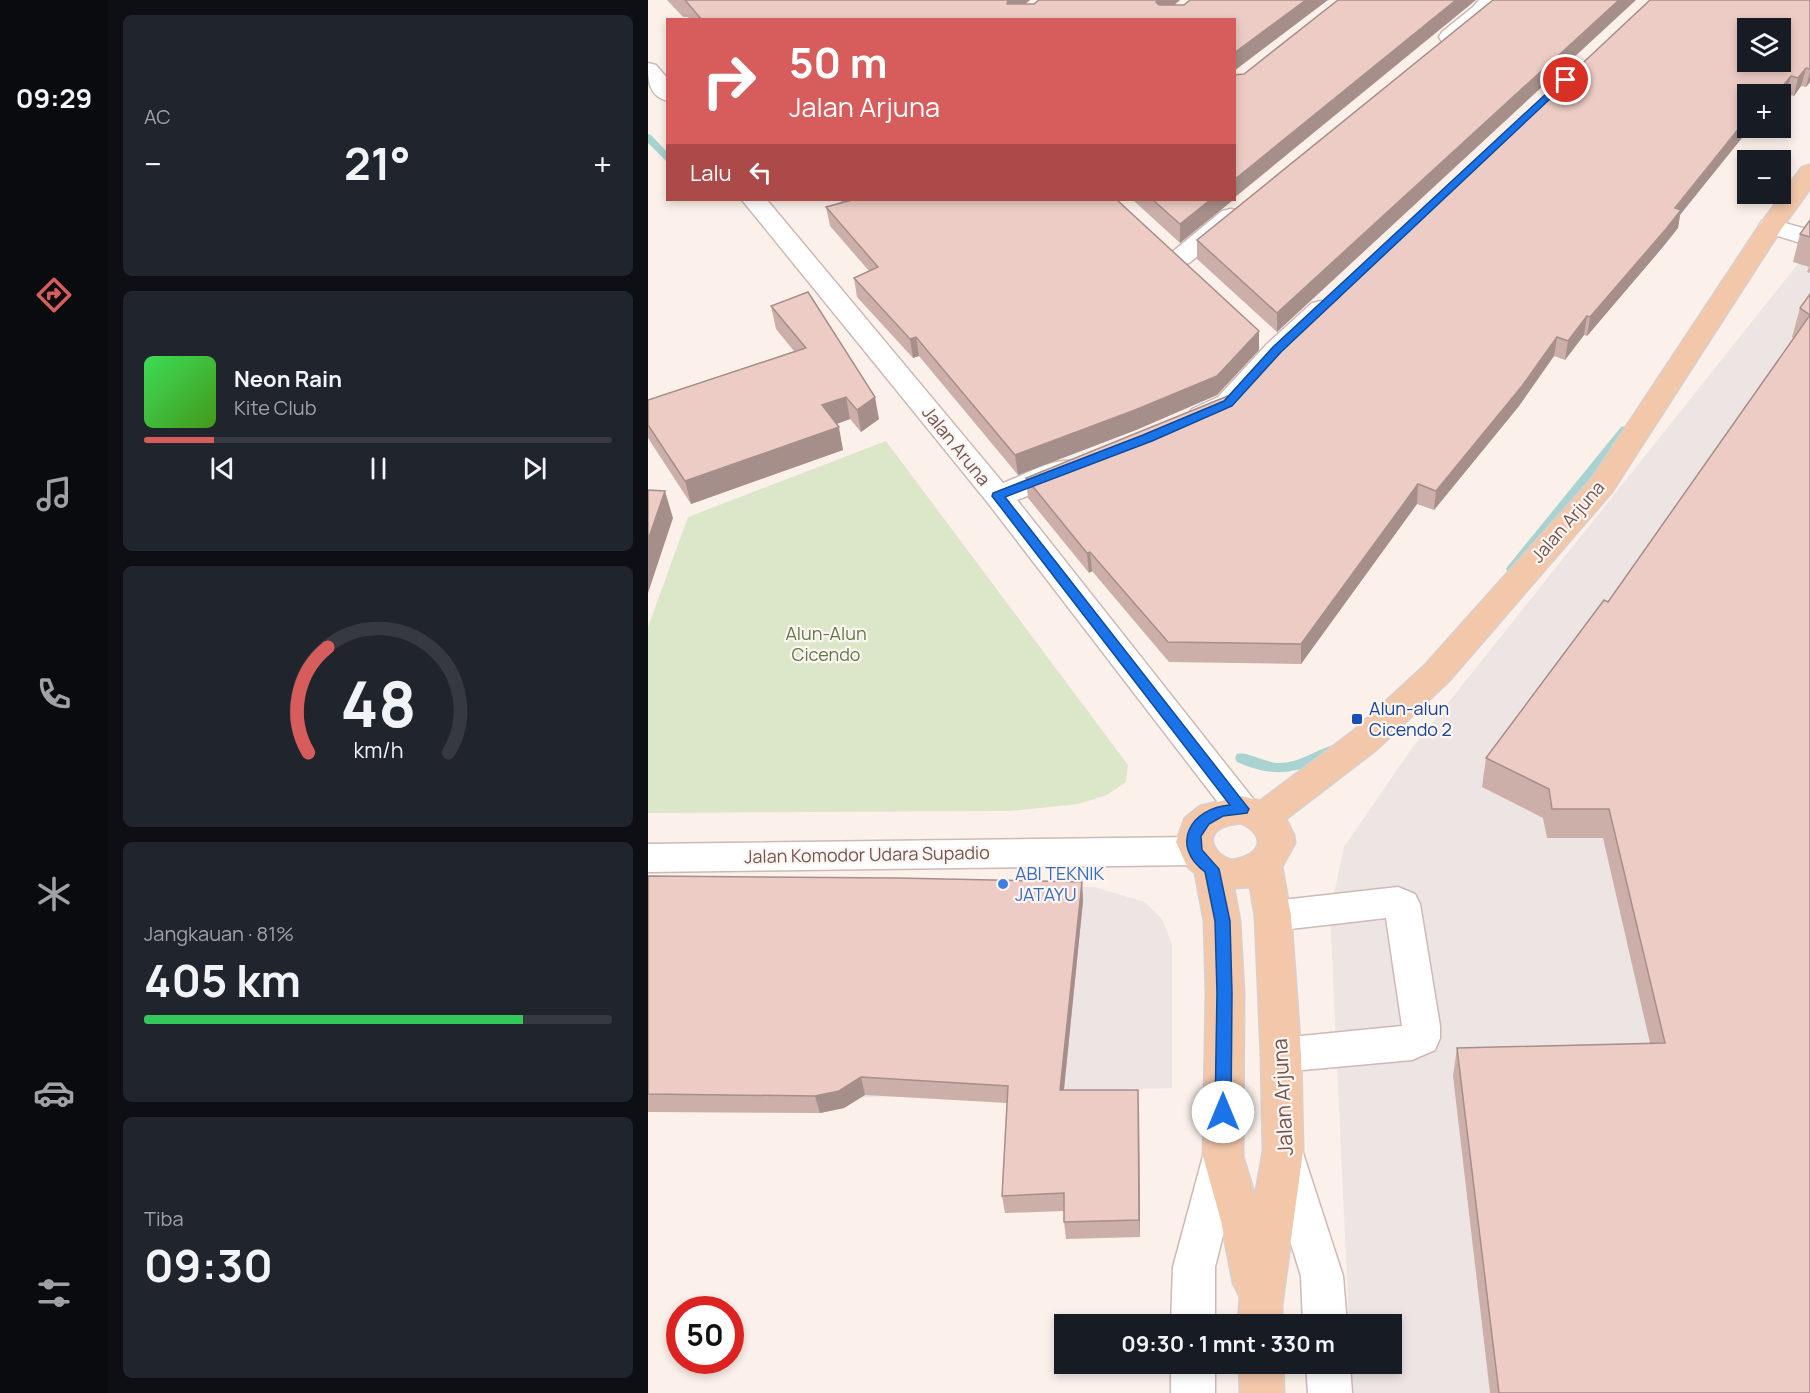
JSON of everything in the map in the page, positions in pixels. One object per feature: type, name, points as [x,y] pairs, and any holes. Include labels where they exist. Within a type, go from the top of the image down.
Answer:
[{"type":"main road","name":"Jalan Arjuna","points":[[1223,1156],[1225,993],[1222,921],[1194,835],[1204,820],[1221,811],[1253,813],[1364,741],[1437,673],[1602,485],[1771,226],[1810,172]]},
{"type":"main road","points":[[1203,860],[1238,874],[1254,872],[1264,865],[1274,854],[1277,841],[1274,828],[1253,813]]},
{"type":"main road","name":"Jalan Arjuna","points":[[1264,865],[1273,916],[1281,1055],[1283,1151]]},
{"type":"main road","points":[[1260,1314],[1283,1151]]},
{"type":"main road","points":[[1223,1156],[1242,1221],[1260,1314]]},
{"type":"main road","points":[[1261,1374],[1262,1393]]},
{"type":"street","points":[[1435,49],[1481,12],[1490,0]]},
{"type":"street","points":[[648,70],[666,92]]},
{"type":"street","name":"Jalan Aruna","points":[[755,201],[998,496],[1253,813]]},
{"type":"street","points":[[1180,258],[1244,206]]},
{"type":"street","points":[[1771,226],[1810,238]]},
{"type":"street","points":[[1178,425],[1228,403],[1269,342],[1338,293]]},
{"type":"street","points":[[998,496],[1096,458]]},
{"type":"street","name":"Jalan Komodor Udara Supadio","points":[[648,858],[1203,860]]},
{"type":"street","points":[[1273,916],[1398,902],[1402,904],[1421,1026],[1421,1038],[1412,1043],[1281,1055]]},
{"type":"street","name":"Jalan Arjuna","points":[[1283,1151],[1322,1276],[1324,1314]]},
{"type":"street","name":"Jalan Arjuna","points":[[1193,1314],[1194,1267],[1223,1156]]},
{"type":"street","points":[[1193,1374],[1193,1393]]},
{"type":"street","points":[[1329,1374],[1330,1393]]},
{"type":"shaded area","points":[[1806,254],[1810,256],[1810,1393],[1352,1393],[1351,1374],[1402,1374],[1402,1314],[1349,1314],[1330,912],[1344,847],[1412,748]]},
{"type":"shaded area","points":[[648,887],[1094,887],[1145,902],[1162,919],[1172,944],[1172,1088],[648,1104]]},
{"type":"green space","name":"Alun-Alun Cicendo","points":[[886,441],[1128,765],[1126,782],[1107,795],[1078,804],[1010,811],[648,813],[648,627],[688,517]]},
{"type":"building","points":[[685,0],[1008,0],[1007,4],[1034,4],[1039,0],[1159,0],[1156,2],[1159,5],[1184,5],[1190,0],[1306,0],[1236,52],[1236,18],[700,18]]},
{"type":"building","points":[[1338,0],[1456,0],[1236,178],[1236,75],[1244,74]]},
{"type":"building","points":[[1493,0],[1619,0],[1277,313],[1197,240]]},
{"type":"building","points":[[1650,0],[1810,0],[1810,69],[1806,68],[1798,78],[1791,76],[1784,84],[1737,84],[1737,131],[1675,208],[1681,210],[1590,317],[1587,316],[1568,341],[1557,337],[1522,386],[1436,491],[1418,484],[1301,644],[1168,642],[1090,552],[1087,553],[1026,478],[1240,391],[1289,338]]},
{"type":"building","points":[[848,201],[1118,201],[1259,331],[1217,376],[1015,455],[916,337],[910,339],[854,278],[878,267],[826,207]]},
{"type":"building","points":[[1154,201],[1209,201],[1180,224]]},
{"type":"building","points":[[1810,220],[1810,237],[1800,234]]},
{"type":"building","points":[[808,292],[875,397],[857,410],[846,397],[822,405],[839,427],[685,481],[648,425],[648,400],[806,348],[771,306]]},
{"type":"building","points":[[1810,294],[1810,315],[1800,308]]},
{"type":"building","points":[[1810,315],[1810,1393],[1499,1393],[1457,1048],[1665,1043],[1609,809],[1552,809],[1549,789],[1486,758],[1604,600],[1608,602]]},
{"type":"building","points":[[648,490],[665,491],[648,540]]},
{"type":"building","points":[[648,876],[1082,882],[1060,1090],[1138,1090],[1139,1220],[1064,1222],[1064,1193],[1002,1196],[1008,1086],[861,1077],[839,1091],[815,1096],[648,1094]]},
{"type":"waterway","points":[[648,137],[666,158]]},
{"type":"waterway","points":[[1512,569],[1625,430]]},
{"type":"waterway","points":[[1242,758],[1267,767],[1288,768],[1333,750]]},
{"type":"place","name":"Alun-alun Cicendo 2","points":[[1357,719]]},
{"type":"place","name":"ABI TEKNIK JATAYU","points":[[1003,884]]},
{"type":"route","points":[[1223,1112],[1225,993],[1222,921],[1212,869],[1201,861],[1195,851],[1194,835],[1204,820],[1221,811],[1242,809],[998,496],[1147,438],[1228,403],[1277,350],[1566,80]]}]
